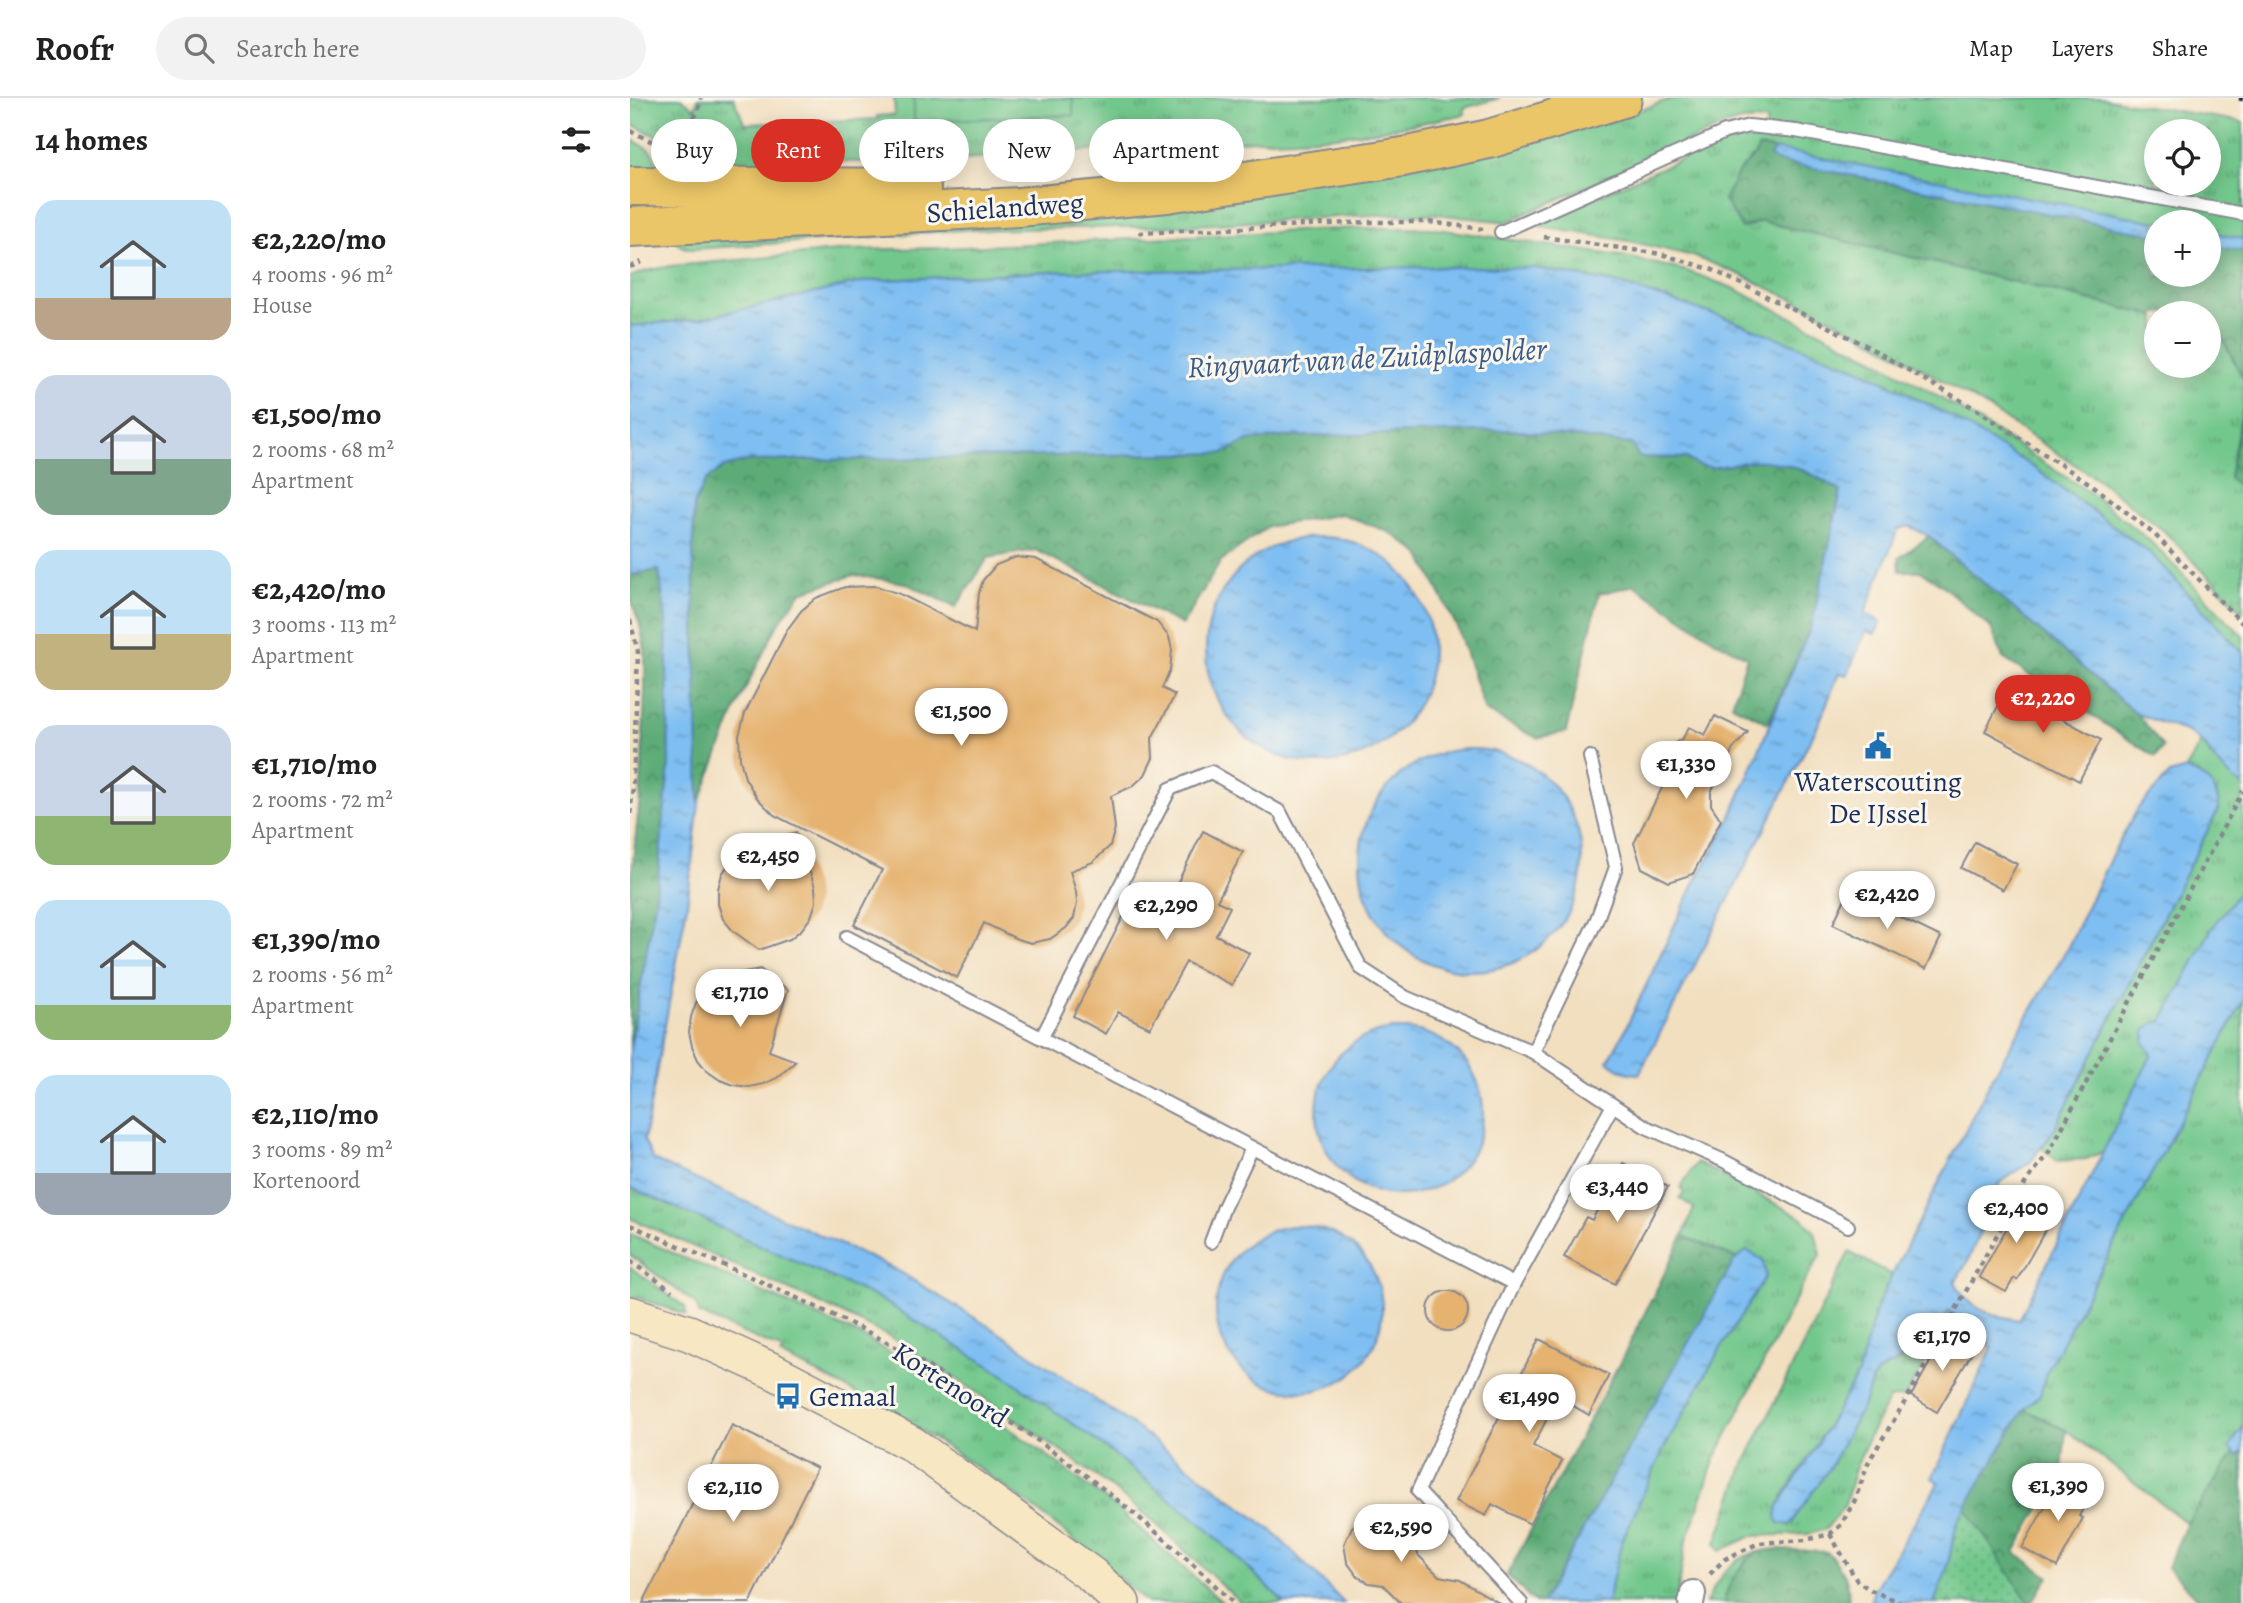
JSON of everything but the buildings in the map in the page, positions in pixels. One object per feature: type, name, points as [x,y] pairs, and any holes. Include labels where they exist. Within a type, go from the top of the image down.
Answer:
[{"type":"main road","name":"Schielandweg","points":[[630,186],[896,189],[1014,184],[1163,171],[1420,135],[1483,121],[1559,98]]},
{"type":"main road","name":"Schielandweg","points":[[630,227],[1019,207],[1167,193],[1403,157],[1477,142],[1622,98]]},
{"type":"street","points":[[630,1314],[689,1332],[912,1444],[1092,1575],[1122,1603]]},
{"type":"lane","points":[[1501,232],[1725,132],[1749,126],[1796,131],[2243,214]]},
{"type":"lane","points":[[1533,1052],[1597,919],[1616,867],[1590,757]]},
{"type":"lane","points":[[1042,1037],[1170,789],[1211,772],[1280,812],[1361,968],[1405,997],[1533,1052],[1646,1127],[1721,1160],[1848,1226]]},
{"type":"lane","points":[[847,937],[1514,1284]]},
{"type":"lane","points":[[1521,1603],[1418,1491],[1514,1284],[1613,1105]]},
{"type":"lane","points":[[1211,1242],[1252,1148]]},
{"type":"path","points":[[694,119],[701,98]]},
{"type":"path","points":[[1130,233],[1368,222],[1429,222],[1661,254],[1713,270],[1865,345],[1974,408],[2095,487],[2155,535],[2243,624]]},
{"type":"path","points":[[630,620],[638,652],[638,687],[634,786],[630,816]]},
{"type":"path","points":[[1692,1598],[1724,1559],[1759,1543],[1806,1540],[1830,1534],[1847,1516],[1869,1461],[1909,1395],[2026,1182],[2049,1152],[2243,791]]},
{"type":"path","name":"Kortenoord","points":[[630,1225],[832,1315],[926,1366],[1087,1475],[1182,1555],[1233,1603]]},
{"type":"path","points":[[1830,1534],[1857,1581],[1901,1603]]},
{"type":"green space","points":[[630,98],[681,98],[695,109],[698,98],[734,98],[744,124],[751,124],[751,171],[737,172],[737,119],[651,119],[651,133],[630,124]]},
{"type":"green space","points":[[894,98],[914,98],[914,119],[878,119],[877,116],[895,115]]},
{"type":"green space","points":[[914,98],[1073,98],[1073,115],[914,119]]},
{"type":"green space","points":[[1073,98],[1500,98],[1464,108],[1465,114],[1387,129],[1283,140],[1244,141],[1244,119],[1089,119],[1089,151],[1075,152],[1075,119],[983,119],[983,158],[969,158],[967,119],[1073,115]]},
{"type":"green space","points":[[1673,98],[2102,98],[2243,122],[2243,239],[2221,234],[2221,210],[2144,210],[2144,220],[1755,155],[1739,171],[1742,228],[1761,221],[2144,313],[2144,378],[2221,378],[2221,336],[2243,378],[2243,408],[2229,477],[2243,490],[2243,612],[2164,531],[2100,481],[1980,403],[1887,348],[1815,310],[1739,274],[1693,256],[1629,241],[1541,227],[1543,220],[1729,138],[1747,133],[1765,133],[1767,120],[1742,121],[1723,126],[1507,222],[1435,214],[1371,215],[1180,226],[965,230],[693,249],[682,246],[674,238],[1125,182],[1244,182],[1244,167],[1608,122]]},
{"type":"green space","points":[[845,120],[859,120],[859,162],[845,162]]},
{"type":"green space","points":[[630,139],[651,152],[651,178],[630,174]]},
{"type":"green space","points":[[1759,147],[1775,149],[1770,156],[1777,161],[2144,233],[2144,287],[2221,287],[2221,247],[2243,251],[2243,378],[2221,336],[2221,301],[2144,301],[2144,313],[1761,221],[1742,228],[1724,200],[1739,171]]},
{"type":"green space","points":[[1358,228],[1431,228],[1627,257],[1687,271],[1733,288],[1876,360],[1971,416],[2089,492],[2149,540],[2243,636],[2243,653],[2150,553],[2033,467],[1943,412],[1866,372],[1731,320],[1620,284],[1534,268],[1040,272],[867,281],[699,319],[630,326],[630,277],[671,266],[849,250]]},
{"type":"green space","points":[[2243,408],[2243,490],[2229,478]]},
{"type":"green space","points":[[1512,430],[1633,444],[1639,457],[1687,458],[1702,466],[1720,467],[1755,461],[1778,463],[1811,474],[1841,491],[1812,624],[1768,723],[1732,705],[1747,657],[1717,642],[1634,585],[1599,594],[1566,732],[1537,738],[1485,711],[1457,627],[1420,554],[1389,532],[1342,514],[1267,527],[1221,561],[1182,625],[1036,550],[988,558],[956,607],[905,583],[854,575],[801,592],[777,626],[740,699],[699,803],[694,504],[706,480],[724,467],[747,461],[1223,453],[1246,441],[1279,437]]},
{"type":"green space","points":[[1929,536],[2137,714],[2163,747],[2156,757],[2003,658],[1991,628],[1942,585],[1920,571],[1900,571],[1899,558]]},
{"type":"green space","points":[[659,570],[666,620],[669,765],[656,897],[630,1049],[630,888],[641,787],[645,650],[630,597],[630,575]]},
{"type":"green space","points":[[2201,742],[2234,780],[2243,786],[2243,888],[2213,926],[2162,1021],[2153,1023],[2144,1042],[2152,1054],[2105,1151],[2086,1159],[2057,1161],[2042,1148],[2054,1130],[2219,808],[2216,793],[2210,783],[2186,769]]},
{"type":"green space","points":[[2243,1001],[2243,1427],[2230,1448],[2235,1452],[2187,1523],[2066,1430],[2024,1409],[2040,1395],[2046,1373]]},
{"type":"green space","points":[[1697,1162],[1802,1218],[1815,1232],[1821,1254],[1801,1288],[1714,1461],[1685,1546],[1676,1603],[1607,1603],[1622,1540],[1664,1448],[1719,1351],[1766,1276],[1763,1260],[1747,1251],[1736,1258],[1683,1236],[1694,1208],[1679,1198],[1685,1193],[1680,1188]]},
{"type":"green space","points":[[630,1187],[878,1298],[1001,1373],[1097,1441],[1204,1526],[1285,1603],[1241,1603],[1153,1521],[1099,1478],[960,1381],[890,1337],[630,1218]]},
{"type":"green space","points":[[630,1234],[858,1334],[924,1372],[979,1407],[1119,1510],[1223,1603],[1147,1603],[1063,1531],[926,1434],[830,1379],[780,1355],[783,1350],[699,1314],[696,1304],[630,1255]]},
{"type":"green space","points":[[1683,1236],[1736,1258],[1542,1603],[1535,1603],[1507,1575],[1625,1353]]},
{"type":"green space","points":[[1849,1252],[1892,1275],[1877,1307],[1858,1374],[1778,1507],[1776,1516],[1790,1525],[1830,1467],[1878,1372],[1911,1354],[1931,1336],[1949,1310],[1955,1317],[1905,1397],[1889,1399],[1854,1472],[1845,1505],[1826,1529],[1809,1534],[1752,1536],[1720,1551],[1716,1543],[1743,1467]]},
{"type":"green space","points":[[630,1267],[685,1307],[686,1315],[630,1295]]},
{"type":"green space","points":[[2024,1409],[2066,1430],[2062,1470],[2015,1552],[2049,1577],[2031,1603],[1965,1507]]},
{"type":"green space","points":[[2243,1450],[2243,1603],[2199,1603],[2196,1596],[2167,1567],[2187,1523],[2235,1452],[2239,1455]]},
{"type":"green space","points":[[1965,1507],[2029,1603],[1934,1603],[1947,1568],[1957,1522]]},
{"type":"green space","points":[[1777,1549],[1827,1552],[1844,1575],[1849,1595],[1848,1603],[1724,1603],[1731,1583],[1749,1558],[1759,1552]]},
{"type":"green space","points":[[1756,1552],[1736,1575],[1724,1603],[1706,1603],[1725,1572],[1738,1560]]},
{"type":"water","points":[[1775,149],[2144,220],[2144,233],[1777,161],[1770,156]]},
{"type":"water","points":[[2221,234],[2243,239],[2243,251],[2221,247]]},
{"type":"water","name":"Ringvaart van de Zuidplaspolder","points":[[1534,268],[1620,284],[1731,320],[1866,372],[1943,412],[2033,467],[2150,553],[2243,653],[2243,786],[2215,761],[2205,745],[2188,732],[2137,714],[1929,536],[1909,526],[1898,529],[1865,613],[1881,622],[1875,634],[1866,631],[1847,675],[1839,673],[1820,721],[1639,1074],[1630,1073],[1608,1061],[1695,882],[1729,821],[1812,624],[1841,491],[1801,469],[1787,465],[1759,461],[1719,467],[1702,466],[1687,458],[1639,457],[1632,444],[1512,430],[1279,437],[1247,441],[1223,453],[747,461],[724,467],[706,480],[694,504],[693,549],[699,803],[687,905],[644,1140],[653,1160],[893,1268],[998,1332],[1141,1431],[1271,1530],[1344,1603],[1285,1603],[1204,1526],[1097,1441],[1001,1373],[878,1298],[630,1187],[630,1049],[656,897],[669,765],[666,620],[659,570],[630,575],[630,326],[699,319],[867,281],[1040,272]]},
{"type":"water","points":[[1308,537],[1330,537],[1372,550],[1391,562],[1407,578],[1424,607],[1432,650],[1424,693],[1407,722],[1391,738],[1362,755],[1330,763],[1308,763],[1266,750],[1247,738],[1231,722],[1214,693],[1206,661],[1206,639],[1219,597],[1231,578],[1247,562],[1276,545]]},
{"type":"water","points":[[1471,749],[1493,751],[1523,762],[1541,774],[1557,790],[1569,808],[1577,828],[1582,860],[1580,882],[1569,912],[1557,930],[1541,946],[1523,958],[1503,966],[1471,971],[1449,969],[1419,958],[1401,946],[1385,930],[1373,912],[1365,892],[1360,860],[1362,838],[1373,808],[1385,790],[1401,774],[1419,762],[1439,754]]},
{"type":"water","points":[[2186,769],[2210,783],[2216,793],[2219,808],[2054,1130],[2030,1162],[2000,1183],[1967,1263],[1955,1282],[1967,1299],[1981,1310],[2019,1320],[2152,1054],[2144,1042],[2144,1031],[2153,1023],[2162,1021],[2213,926],[2243,888],[2243,1001],[2046,1373],[2040,1395],[2024,1409],[1957,1522],[1947,1568],[1934,1603],[1870,1603],[1874,1590],[1939,1482],[1932,1478],[1992,1348],[1975,1330],[1949,1311],[1931,1336],[1911,1354],[1878,1372],[1830,1467],[1790,1525],[1779,1523],[1776,1516],[1778,1507],[1858,1374],[1877,1307],[1892,1275],[1992,1078],[2068,947],[2138,808],[2170,774]]},
{"type":"water","points":[[1400,1029],[1432,1035],[1459,1053],[1477,1080],[1483,1112],[1477,1144],[1459,1171],[1432,1189],[1400,1195],[1368,1189],[1341,1171],[1323,1144],[1317,1112],[1323,1080],[1341,1053],[1368,1035]]},
{"type":"water","points":[[1299,1226],[1331,1232],[1358,1250],[1376,1277],[1382,1309],[1376,1341],[1358,1368],[1331,1386],[1299,1392],[1267,1386],[1240,1368],[1222,1341],[1216,1309],[1222,1277],[1240,1250],[1267,1232]]},
{"type":"water","points":[[1747,1251],[1763,1260],[1766,1276],[1719,1351],[1664,1448],[1622,1540],[1607,1603],[1542,1603],[1736,1258]]},
{"type":"water","points":[[2243,1427],[2243,1450],[2239,1456],[2229,1448]]},
{"type":"railway","points":[[2239,98],[2243,99]]},
{"type":"place","name":"Waterscouting De IJssel","points":[[1878,746]]},
{"type":"place","name":"Gemaal","points":[[788,1396]]}]
